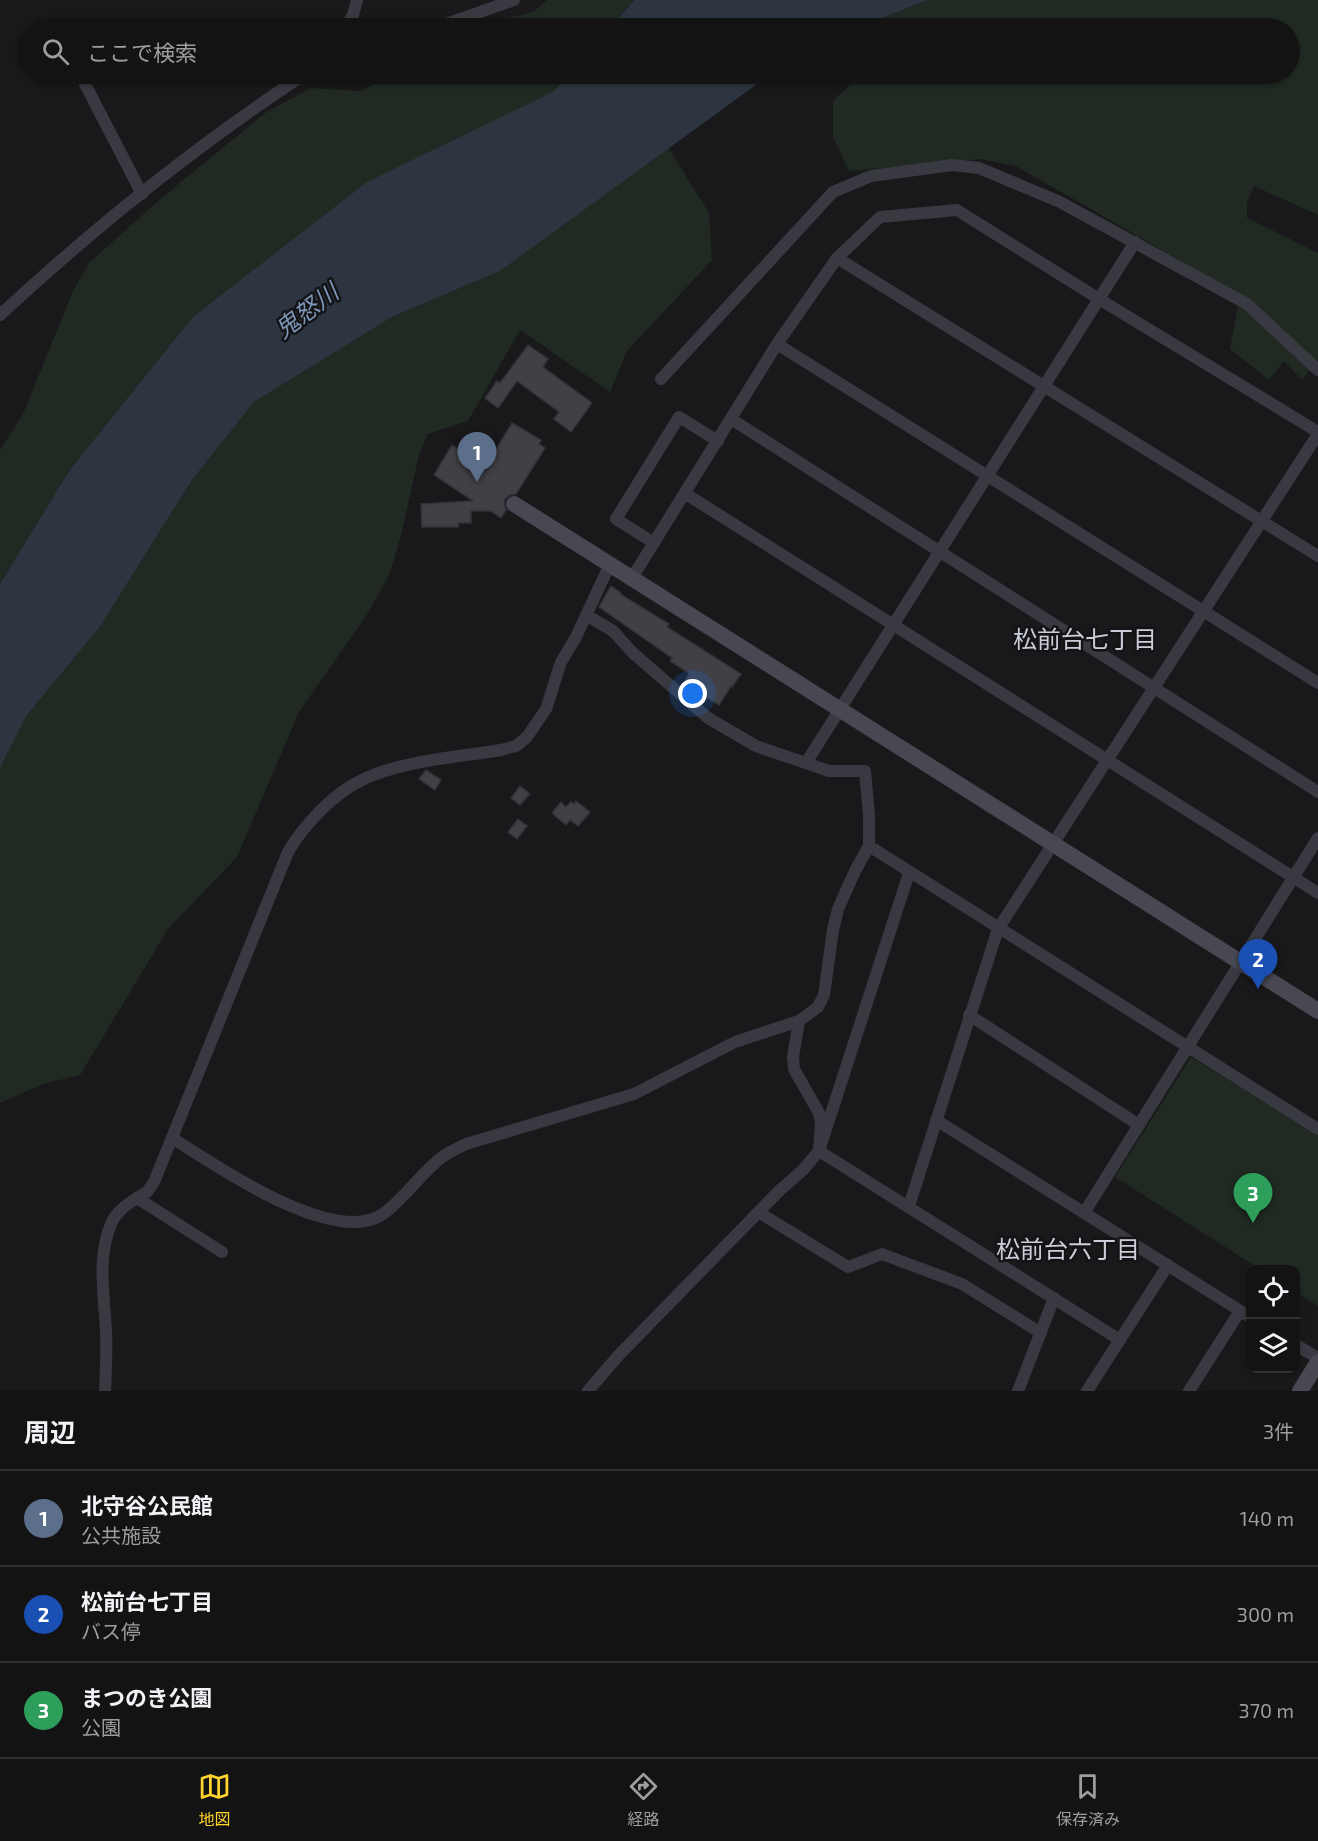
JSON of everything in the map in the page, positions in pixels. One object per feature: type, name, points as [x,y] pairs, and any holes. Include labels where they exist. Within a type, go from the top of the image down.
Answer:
[{"type":"street","points":[[351,18],[357,0]]},
{"type":"street","points":[[463,18],[514,0]]},
{"type":"street","points":[[85,84],[142,194]]},
{"type":"street","points":[[0,315],[65,255],[262,102],[290,84]]},
{"type":"street","points":[[661,380],[833,192],[871,176],[952,165],[979,168],[1060,202],[1247,304],[1318,370]]},
{"type":"street","points":[[632,578],[777,344],[837,258],[880,217],[957,210],[1318,433],[998,929],[909,1206]]},
{"type":"street","points":[[806,763],[1135,242]]},
{"type":"street","points":[[837,258],[1318,556]]},
{"type":"street","points":[[777,344],[1318,683]]},
{"type":"street","points":[[654,543],[616,519],[680,417],[718,441]]},
{"type":"street","points":[[731,419],[1318,792]]},
{"type":"street","points":[[686,494],[1318,893]]},
{"type":"street","points":[[514,504],[1318,1011]]},
{"type":"street","points":[[105,1391],[103,1259],[111,1222],[123,1206],[147,1192],[154,1182],[288,852],[299,834],[333,800],[359,781],[387,771],[516,746],[527,737],[546,709],[561,662],[610,564]]},
{"type":"street","points":[[172,1138],[253,1189],[327,1219],[361,1222],[381,1215],[443,1156],[466,1144],[634,1094],[735,1042],[799,1021],[818,1007],[824,995],[838,909],[869,846],[865,771],[829,771],[756,746],[708,718],[633,653],[613,631],[586,615]]},
{"type":"street","points":[[1084,1214],[1318,838]]},
{"type":"street","points":[[869,846],[1318,1129]]},
{"type":"street","points":[[588,1391],[618,1356],[780,1190],[802,1171],[819,1151],[909,873]]},
{"type":"street","points":[[969,1015],[1139,1125]]},
{"type":"street","points":[[799,1021],[793,1057],[794,1069],[819,1113],[821,1123],[819,1151]]},
{"type":"street","points":[[936,1120],[1245,1314],[1189,1391]]},
{"type":"street","points":[[819,1151],[1120,1340]]},
{"type":"street","points":[[137,1198],[222,1252]]},
{"type":"street","points":[[759,1213],[848,1267],[882,1254],[962,1284],[1041,1333]]},
{"type":"street","points":[[1088,1391],[1168,1265]]},
{"type":"street","points":[[1018,1391],[1054,1298]]},
{"type":"street","points":[[1300,1348],[1318,1360],[1300,1391]]},
{"type":"shaded area","points":[[547,0],[635,0],[618,18],[506,18],[533,12]]},
{"type":"shaded area","points":[[928,0],[1318,0],[1318,215],[1254,186],[1247,202],[1247,218],[1318,253],[1318,359],[1302,380],[1284,361],[1269,380],[1230,349],[1240,295],[1016,166],[980,159],[849,171],[833,137],[833,101],[851,84],[1300,84],[1300,18],[883,18]]},
{"type":"shaded area","points":[[374,84],[560,84],[553,92],[111,421],[69,471],[0,584],[0,450],[23,414],[73,291],[89,263],[158,201],[265,113],[311,88],[361,91]]},
{"type":"shaded area","points":[[668,147],[709,213],[712,260],[627,351],[610,392],[520,330],[468,421],[427,434],[419,455],[401,536],[389,575],[368,613],[299,712],[237,857],[168,929],[80,1075],[43,1084],[0,1103],[0,768],[27,715],[99,628],[192,480],[254,402],[392,317],[500,271]]},
{"type":"shaded area","points":[[1191,1057],[1318,1135],[1318,1306],[1300,1295],[1300,1265],[1254,1265],[1115,1177]]},
{"type":"water","points":[[635,0],[928,0],[882,18],[618,18]]},
{"type":"water","name":"鬼怒川","points":[[560,84],[757,84],[500,271],[392,317],[254,402],[192,480],[99,628],[27,715],[0,768],[0,584],[69,471],[193,317],[367,182],[553,92]]},
{"type":"building","points":[[528,345],[548,359],[543,367],[592,403],[571,432],[554,419],[559,412],[517,381],[498,408],[485,398],[497,381],[500,383]]},
{"type":"building","points":[[512,423],[541,440],[539,444],[545,448],[516,494],[505,499],[506,510],[501,518],[491,511],[471,511],[471,523],[458,523],[458,527],[422,527],[421,504],[473,501],[434,475],[452,445],[479,463],[488,447],[495,451]]},
{"type":"building","points":[[611,586],[669,624],[667,627],[741,674],[719,705],[684,684],[689,673],[670,661],[672,658],[599,607]]},
{"type":"building","points":[[426,770],[441,780],[435,790],[419,779]]},
{"type":"building","points":[[520,786],[530,794],[520,805],[511,798]]},
{"type":"building","points":[[576,801],[590,812],[578,826],[570,820],[566,825],[552,813],[561,802],[566,807]]},
{"type":"building","points":[[518,819],[527,826],[517,839],[508,832]]},
{"type":"place","name":"北守谷公民館","points":[[477,482]]},
{"type":"place","name":"松前台七丁目","points":[[1258,989]]},
{"type":"place","name":"まつのき公園","points":[[1253,1223]]},
{"type":"district","name":"松前台七丁目","points":[[1085,638]]},
{"type":"district","name":"松前台六丁目","points":[[1068,1248]]}]
